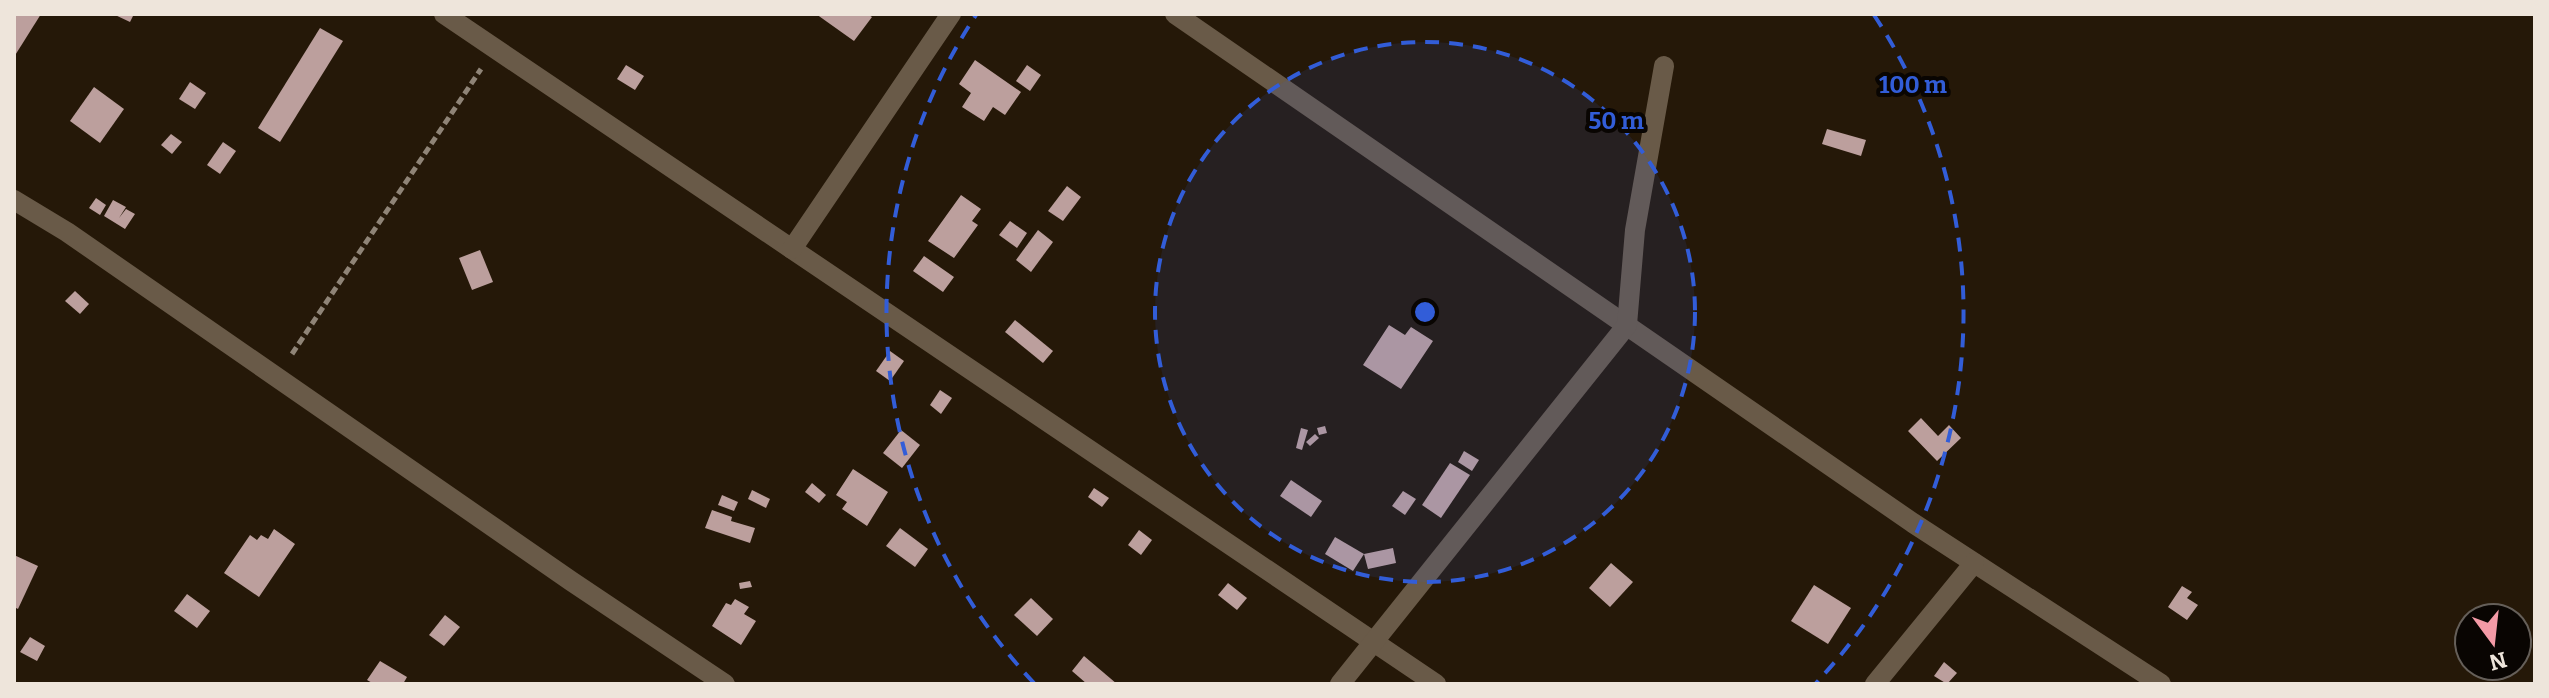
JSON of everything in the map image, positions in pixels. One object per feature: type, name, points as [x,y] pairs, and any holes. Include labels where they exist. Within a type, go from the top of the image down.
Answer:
[{"type":"street","points":[[444,14],[1436,684]]},
{"type":"street","points":[[792,249],[951,14]]},
{"type":"street","points":[[1175,14],[1974,563],[2161,684]]},
{"type":"street","points":[[1340,684],[1627,325],[1635,230],[1664,66]]},
{"type":"street","points":[[14,200],[67,232],[725,684]]},
{"type":"street","points":[[1875,684],[1974,563]]},
{"type":"path","points":[[277,377],[495,49]]},
{"type":"building","points":[[14,14],[41,14],[14,57]]},
{"type":"building","points":[[113,14],[134,14],[130,22]]},
{"type":"building","points":[[816,14],[867,14],[872,17],[854,41]]},
{"type":"building","points":[[320,28],[343,41],[280,142],[258,128]]},
{"type":"building","points":[[975,60],[1021,92],[1005,115],[993,107],[984,121],[962,107],[971,93],[959,84]]},
{"type":"building","points":[[626,65],[644,76],[635,90],[617,79]]},
{"type":"building","points":[[1027,65],[1041,75],[1030,91],[1016,81]]},
{"type":"building","points":[[190,82],[206,93],[195,109],[179,99]]},
{"type":"building","points":[[94,87],[124,109],[100,143],[70,121]]},
{"type":"building","points":[[1827,129],[1866,140],[1861,156],[1822,144]]},
{"type":"building","points":[[171,134],[182,142],[172,154],[161,145]]},
{"type":"building","points":[[223,142],[236,151],[220,174],[207,165]]},
{"type":"building","points":[[1067,186],[1081,197],[1063,221],[1048,211]]},
{"type":"building","points":[[961,195],[981,209],[972,221],[978,225],[954,258],[928,241]]},
{"type":"building","points":[[96,198],[106,205],[100,215],[89,208]]},
{"type":"building","points":[[113,200],[126,207],[119,218],[126,209],[135,214],[125,229],[104,216]]},
{"type":"building","points":[[1010,221],[1027,233],[1017,248],[999,235]]},
{"type":"building","points":[[1038,230],[1053,242],[1031,272],[1016,260]]},
{"type":"building","points":[[480,250],[493,282],[472,290],[459,258]]},
{"type":"building","points":[[924,256],[954,277],[943,292],[913,271]]},
{"type":"building","points":[[75,291],[89,304],[80,314],[65,301]]},
{"type":"building","points":[[1015,320],[1053,351],[1043,363],[1005,332]]},
{"type":"building","points":[[1389,325],[1405,335],[1411,327],[1433,341],[1401,389],[1363,365]]},
{"type":"building","points":[[890,351],[904,361],[890,381],[876,371]]},
{"type":"building","points":[[940,390],[952,398],[941,414],[930,405]]},
{"type":"building","points":[[1921,418],[1938,436],[1949,425],[1961,438],[1937,461],[1908,431]]},
{"type":"building","points":[[1325,426],[1327,433],[1319,435],[1317,428]]},
{"type":"building","points":[[1301,428],[1308,430],[1302,450],[1296,448]]},
{"type":"building","points":[[901,430],[920,445],[902,468],[883,453]]},
{"type":"building","points":[[1315,434],[1319,438],[1310,446],[1306,442]]},
{"type":"building","points":[[1464,451],[1479,460],[1472,471],[1458,462]]},
{"type":"building","points":[[1450,463],[1470,475],[1441,518],[1422,505]]},
{"type":"building","points":[[853,469],[888,492],[867,526],[842,509],[847,502],[836,495]]},
{"type":"building","points":[[1291,480],[1322,501],[1311,517],[1280,496]]},
{"type":"building","points":[[812,483],[826,495],[819,503],[805,492]]},
{"type":"building","points":[[1094,488],[1109,498],[1102,507],[1088,497]]},
{"type":"building","points":[[752,490],[770,499],[766,508],[748,499]]},
{"type":"building","points":[[1403,491],[1416,499],[1405,515],[1392,506]]},
{"type":"building","points":[[722,495],[738,502],[734,511],[718,505]]},
{"type":"building","points":[[712,510],[732,517],[731,521],[755,528],[750,543],[705,528]]},
{"type":"building","points":[[900,528],[928,549],[915,567],[886,546]]},
{"type":"building","points":[[274,529],[295,544],[259,597],[224,573],[250,535],[257,540],[261,535],[268,539]]},
{"type":"building","points":[[1139,530],[1152,540],[1141,555],[1128,545]]},
{"type":"building","points":[[1335,537],[1364,554],[1353,571],[1325,554]]},
{"type":"building","points":[[1393,548],[1396,563],[1368,569],[1364,554]]},
{"type":"building","points":[[14,555],[38,566],[18,609],[14,607]]},
{"type":"building","points":[[1611,563],[1633,582],[1610,607],[1589,588]]},
{"type":"building","points":[[750,581],[752,587],[740,589],[739,583]]},
{"type":"building","points":[[1228,583],[1247,598],[1237,610],[1218,595]]},
{"type":"building","points":[[1814,585],[1851,608],[1828,644],[1791,621]]},
{"type":"building","points":[[2182,586],[2192,592],[2187,598],[2198,605],[2187,620],[2168,607]]},
{"type":"building","points":[[187,594],[210,611],[197,628],[174,611]]},
{"type":"building","points":[[1031,598],[1053,619],[1037,636],[1014,615]]},
{"type":"building","points":[[735,599],[749,607],[744,614],[756,621],[741,645],[712,626],[726,603],[731,605]]},
{"type":"building","points":[[445,615],[460,627],[444,646],[429,635]]},
{"type":"building","points":[[30,637],[45,646],[37,661],[20,652]]},
{"type":"building","points":[[1084,656],[1117,684],[1087,684],[1072,671]]},
{"type":"building","points":[[380,661],[407,677],[403,684],[374,684],[367,680]]},
{"type":"building","points":[[1944,662],[1957,673],[1947,684],[1934,676]]}]
